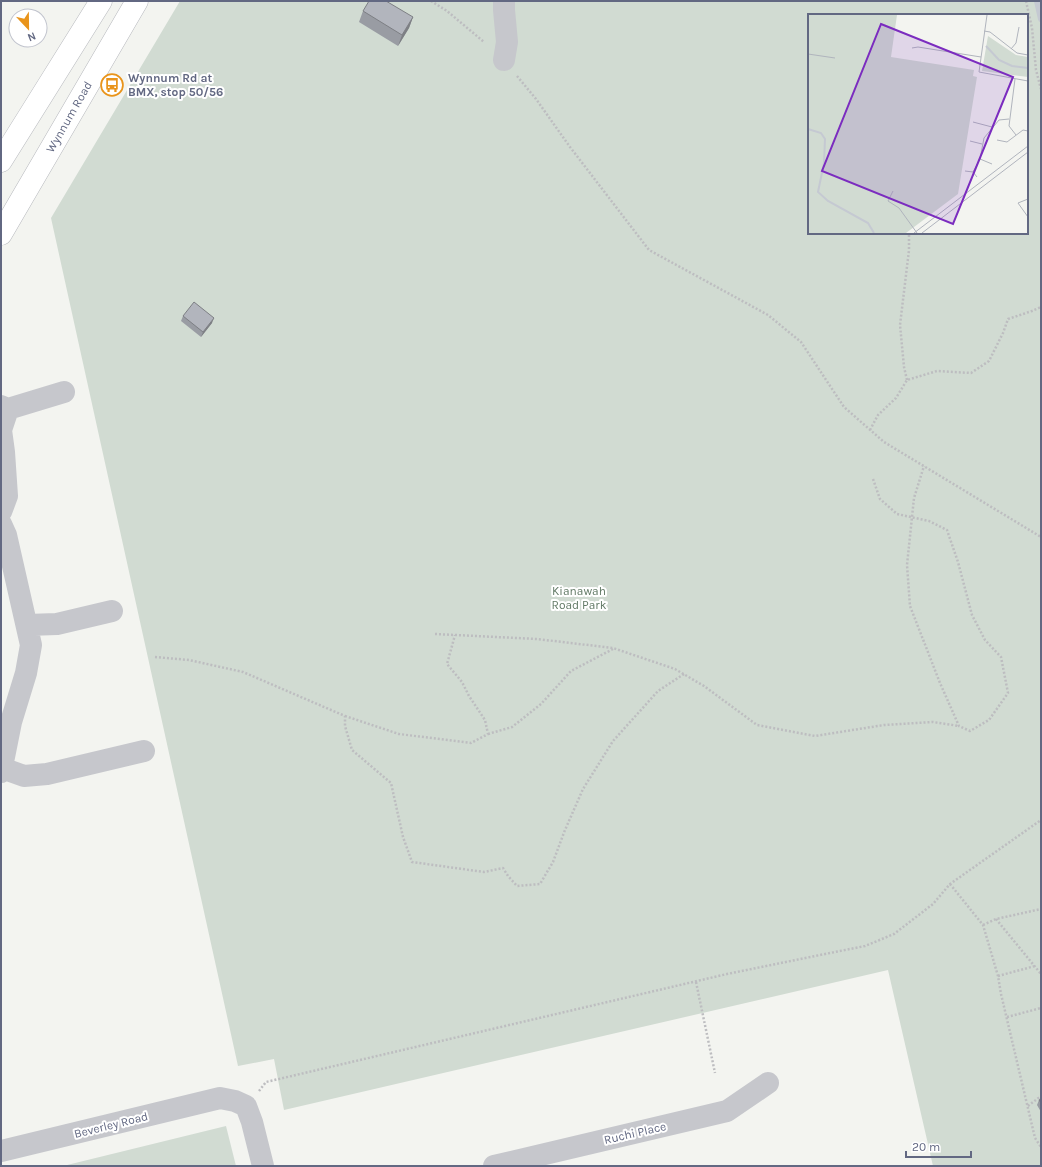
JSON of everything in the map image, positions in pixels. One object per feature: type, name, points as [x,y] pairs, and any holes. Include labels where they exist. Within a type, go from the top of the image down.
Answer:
[{"type":"main road","points":[[1,161],[101,1]]},
{"type":"main road","name":"Wynnum Road","points":[[1,234],[137,1]]},
{"type":"street","points":[[504,1],[507,42],[504,60]]},
{"type":"street","points":[[1,512],[7,496],[1,430],[4,408],[64,392]]},
{"type":"street","points":[[1,524],[6,535],[31,645],[26,673],[11,722],[2,770],[24,776],[48,774],[144,751]]},
{"type":"street","points":[[27,625],[58,624],[112,611]]},
{"type":"street","name":"Ruchi Place","points":[[494,1166],[727,1111],[768,1083]]},
{"type":"street","name":"Beverley Road","points":[[1,1151],[220,1098],[235,1101],[246,1106]]},
{"type":"street","points":[[246,1106],[252,1122],[263,1166]]},
{"type":"path","points":[[431,1],[447,11],[504,60],[536,99],[649,250],[768,315],[800,342],[844,407],[884,442],[1041,537]]},
{"type":"path","points":[[1026,1],[1032,28],[1036,70],[1041,89]]},
{"type":"path","points":[[907,380],[904,367],[900,325],[909,250],[909,234]]},
{"type":"path","points":[[870,430],[878,415],[896,398],[907,380],[937,371],[971,373],[989,361],[1003,333],[1008,318],[1041,307]]},
{"type":"path","points":[[924,466],[914,498],[907,565],[910,606],[940,683],[959,726]]},
{"type":"path","points":[[435,634],[536,639],[613,648],[675,668],[704,686],[757,725],[815,736],[884,725],[933,722],[959,726],[970,731],[989,720],[1008,693],[1002,657],[984,640],[972,615],[958,562],[947,530],[929,521],[897,514],[880,499],[873,479]]},
{"type":"path","points":[[455,635],[447,664],[462,682],[469,696],[485,720],[488,734]]},
{"type":"path","points":[[155,657],[188,660],[243,672],[345,716],[399,734],[471,743],[488,734],[512,727],[541,704],[571,671],[613,648]]},
{"type":"path","points":[[345,716],[345,726],[352,750],[391,783],[403,837],[412,862],[484,872],[503,868],[517,886],[540,884],[553,862],[583,789],[613,741],[658,691],[684,674]]},
{"type":"path","points":[[246,1106],[266,1082],[727,974],[865,946],[894,934],[933,904],[950,884],[1041,820]]},
{"type":"path","points":[[950,884],[983,925],[998,976],[1035,1138],[1041,1147]]},
{"type":"path","points":[[983,925],[996,919],[1041,909]]},
{"type":"path","points":[[996,919],[1041,974]]},
{"type":"path","points":[[998,976],[1035,966]]},
{"type":"path","points":[[696,982],[715,1072]]},
{"type":"path","points":[[1007,1017],[1041,1008]]},
{"type":"path","points":[[1028,1106],[1041,1096]]},
{"type":"green space","name":"Kianawah Road Park","points":[[180,1],[1041,1],[1041,1166],[933,1166],[888,970],[284,1110],[274,1059],[238,1066],[51,218]]},
{"type":"green space","points":[[226,1126],[236,1166],[63,1166]]},
{"type":"building","points":[[369,1],[386,1],[413,17],[402,35],[363,11]]},
{"type":"building","points":[[194,302],[214,318],[203,332],[183,316]]},
{"type":"waterway","points":[[1037,1],[1041,19]]},
{"type":"place","name":"Wynnum Rd at BMX, stop 50/56","points":[[112,85]]}]
